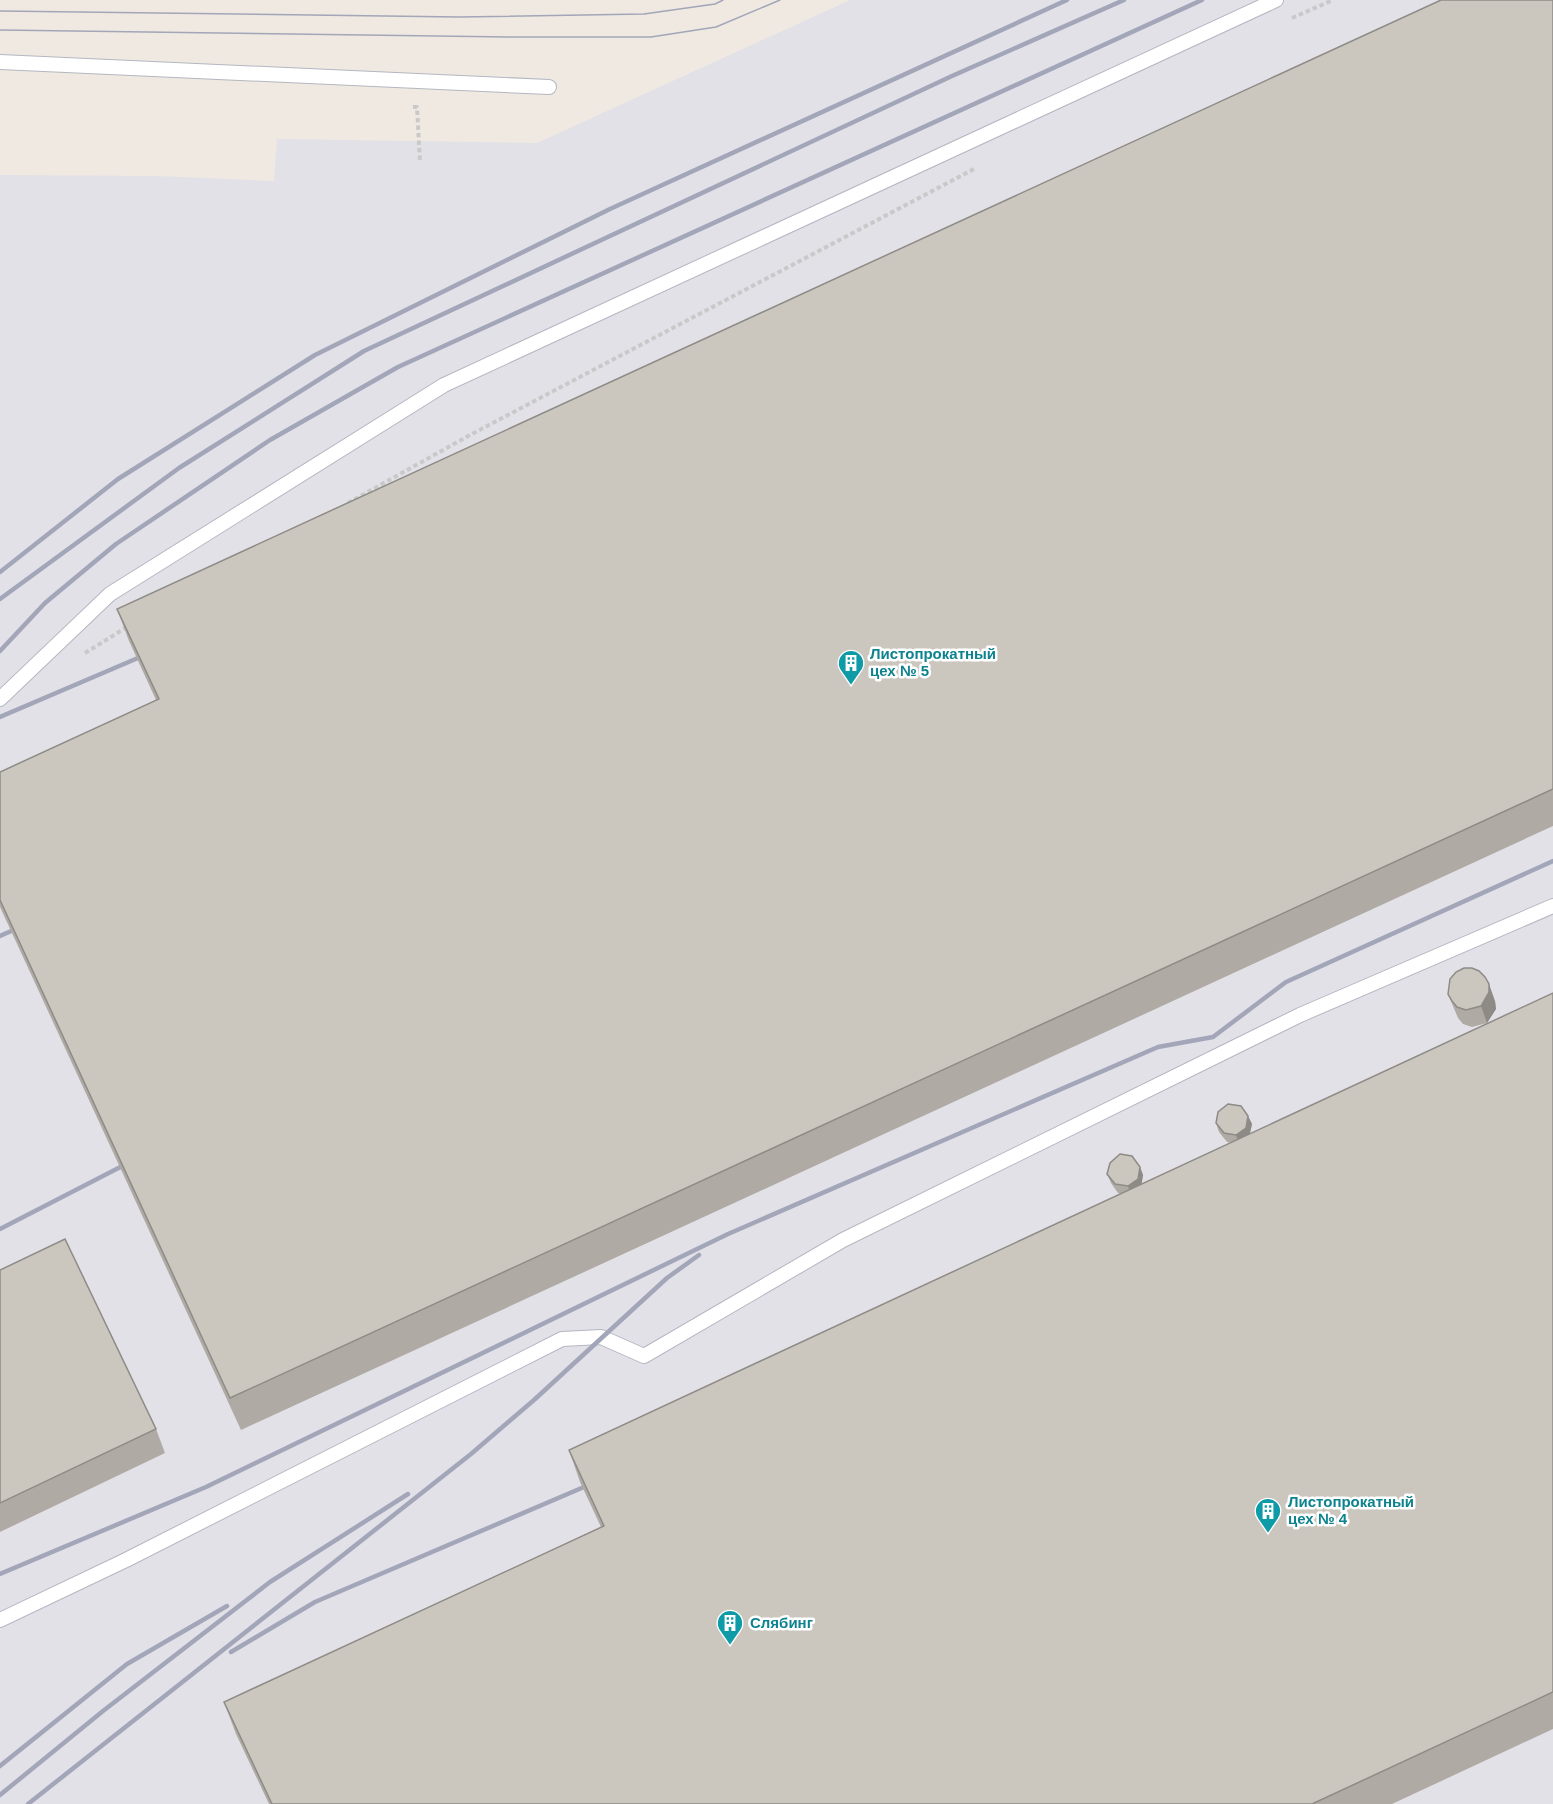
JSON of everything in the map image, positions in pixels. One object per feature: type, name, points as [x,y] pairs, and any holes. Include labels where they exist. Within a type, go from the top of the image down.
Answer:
[{"type":"lane","points":[[0,699],[110,594],[444,385],[1276,0]]},
{"type":"lane","points":[[0,62],[549,87]]},
{"type":"lane","points":[[0,1620],[126,1560],[562,1339],[601,1337],[644,1356],[843,1240],[1300,1015],[1553,906]]},
{"type":"path","points":[[1289,20],[1333,0]]},
{"type":"path","points":[[347,504],[491,424],[976,167]]},
{"type":"path","points":[[75,659],[132,624]]},
{"type":"shaded area","points":[[850,0],[1553,0],[1553,1804],[0,1804],[0,175],[157,176],[274,181],[277,139],[537,143]]},
{"type":"building","name":"Листопрокатный цех № 5","points":[[1441,0],[1553,0],[1553,789],[230,1398],[0,900],[0,772],[159,699],[117,609]]},
{"type":"building","points":[[1464,968],[1479,971],[1489,984],[1489,992],[1481,1006],[1466,1010],[1457,1007],[1448,994],[1450,979]]},
{"type":"building","points":[[1553,993],[1553,1692],[1312,1804],[272,1804],[224,1702],[604,1526],[569,1450]]},
{"type":"building","points":[[1228,1104],[1241,1106],[1248,1116],[1246,1128],[1236,1135],[1224,1133],[1216,1123],[1218,1112]]},
{"type":"building","points":[[1120,1154],[1132,1156],[1140,1167],[1138,1179],[1128,1186],[1115,1184],[1107,1174],[1110,1163]]},
{"type":"building","points":[[65,1239],[156,1429],[0,1503],[0,1270]]},
{"type":"tram line","points":[[0,11],[460,17],[644,14],[715,4],[723,0]]},
{"type":"tram line","points":[[0,30],[651,37],[716,27],[780,0]]},
{"type":"railway","points":[[0,572],[118,479],[315,355],[610,209],[1067,0]]},
{"type":"railway","points":[[0,599],[179,468],[364,351],[952,76],[1124,0]]},
{"type":"railway","points":[[0,651],[45,603],[116,544],[270,440],[398,367],[1202,0]]},
{"type":"railway","points":[[0,717],[152,652]]},
{"type":"railway","points":[[0,1574],[206,1487],[728,1234],[1158,1047],[1213,1037],[1286,982],[1553,861]]},
{"type":"railway","points":[[0,936],[27,924]]},
{"type":"railway","points":[[0,1229],[134,1160]]},
{"type":"railway","points":[[28,1804],[471,1454],[534,1400],[667,1278],[699,1255]]},
{"type":"railway","points":[[231,1652],[315,1602],[598,1481]]},
{"type":"railway","points":[[0,1795],[103,1711],[270,1582],[408,1494]]},
{"type":"railway","points":[[0,1766],[127,1664],[227,1606]]},
{"type":"place","name":"Листопрокатный цех № 5","points":[[851,686]]},
{"type":"place","name":"Листопрокатный цех № 4","points":[[1268,1534]]},
{"type":"place","name":"Слябинг","points":[[730,1646]]}]
